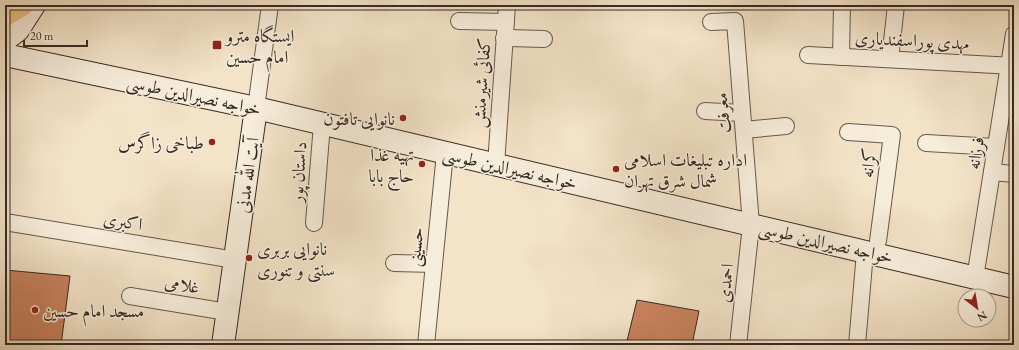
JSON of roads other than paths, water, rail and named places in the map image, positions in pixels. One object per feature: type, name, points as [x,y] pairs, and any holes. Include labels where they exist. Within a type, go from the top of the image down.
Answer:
[{"type":"main road","points":[[5,15],[22,5]]},
{"type":"main road","points":[[5,40],[18,30],[34,5]]},
{"type":"main road","name":"خواجه نصیرالدین طوسی","points":[[5,55],[256,108],[751,225],[871,246],[975,278],[1014,287]]},
{"type":"main road","name":"آیت الله مدنی","points":[[223,345],[256,108]]},
{"type":"street","name":"آیت الله مدنی","points":[[256,108],[270,5]]},
{"type":"street","name":"کفائی شیرمنش","points":[[496,165],[507,5]]},
{"type":"street","points":[[841,57],[842,5]]},
{"type":"street","points":[[890,59],[896,5]]},
{"type":"street","points":[[459,20],[506,22]]},
{"type":"street","name":"معرفت","points":[[711,22],[735,22],[751,225]]},
{"type":"street","name":"فرزانه","points":[[975,278],[996,147],[1012,66],[1014,34]]},
{"type":"street","points":[[504,38],[544,39]]},
{"type":"street","name":"مهدی پوراسفندیاری","points":[[808,55],[1012,66]]},
{"type":"street","points":[[705,111],[742,113]]},
{"type":"street","name":"داستان پور","points":[[314,223],[322,124]]},
{"type":"street","points":[[744,130],[786,126]]},
{"type":"street","name":"کرانه","points":[[848,132],[892,135],[871,246]]},
{"type":"street","points":[[926,143],[996,147]]},
{"type":"street","name":"حسینی","points":[[426,345],[445,153]]},
{"type":"street","points":[[992,172],[1014,174]]},
{"type":"street","name":"اکبری","points":[[5,222],[235,260]]},
{"type":"street","name":"احمدی","points":[[738,345],[751,225]]},
{"type":"street","points":[[857,345],[871,246]]},
{"type":"street","points":[[394,263],[434,264]]},
{"type":"street","name":"غلامی","points":[[130,296],[227,312]]},
{"type":"place","name":"ایستگاه مترو امام حسین","points":[[217,45]]},
{"type":"place","name":"نانوایی تافتون","points":[[403,118]]},
{"type":"place","name":"طباخی زاگرس","points":[[212,142]]},
{"type":"place","name":"تهیه غذا حاج بابا","points":[[422,164]]},
{"type":"place","name":"اداره تبلیغات اسلامی شمال شرق تهران","points":[[616,169]]},
{"type":"place","name":"نانوایی بربری سنتی و تنوری","points":[[249,258]]},
{"type":"place","name":"مسجد امام حسین","points":[[35,310]]}]
